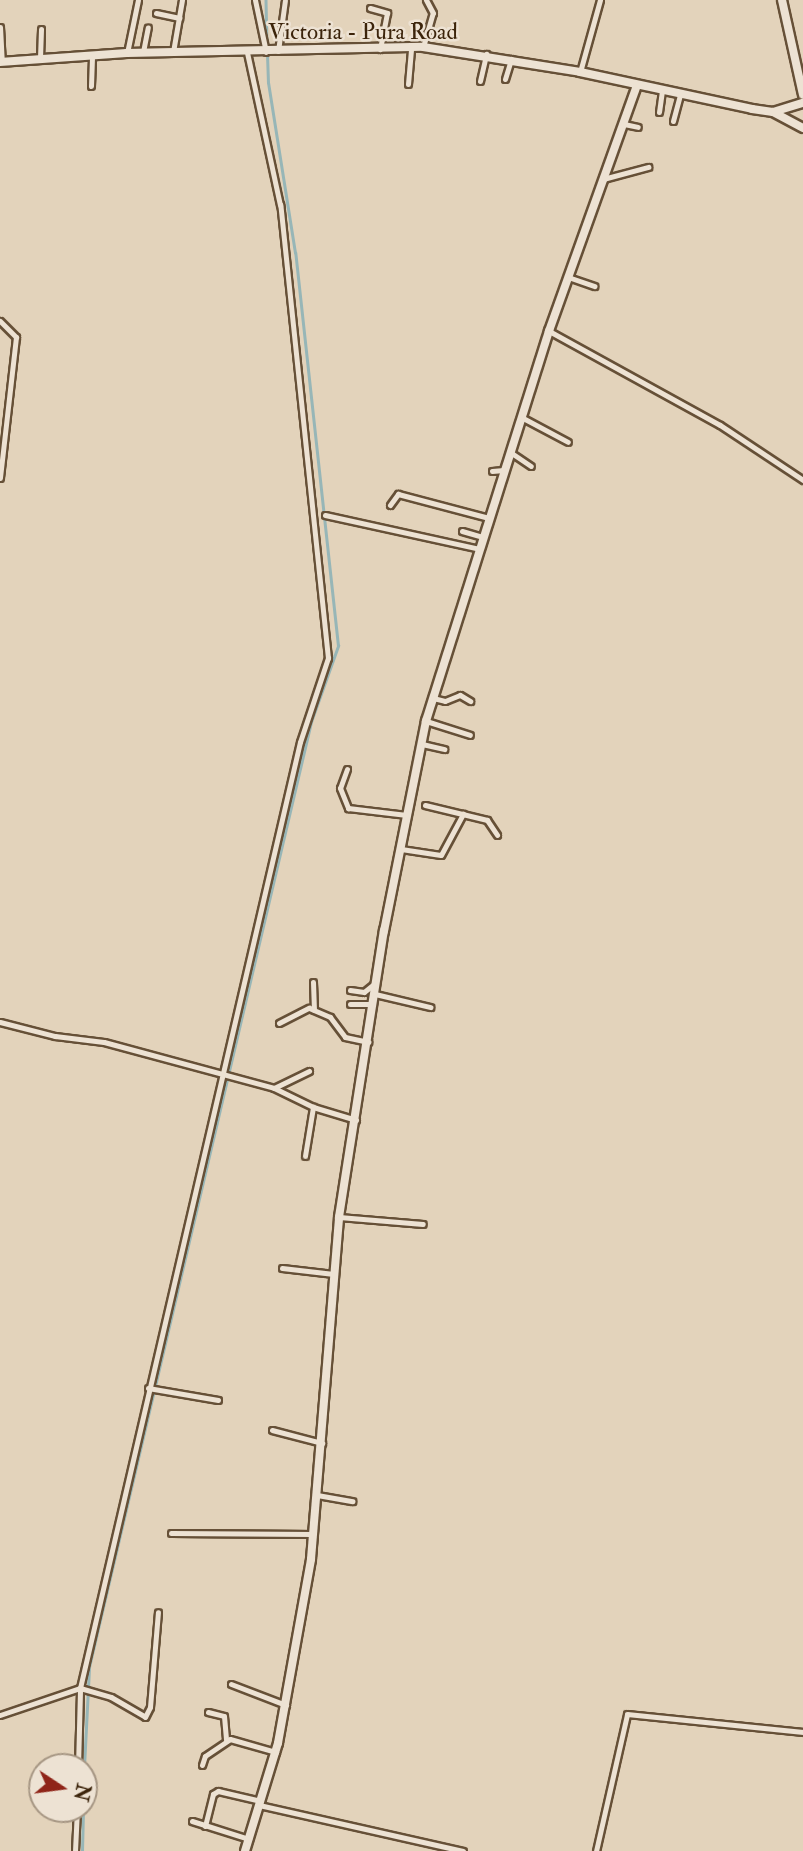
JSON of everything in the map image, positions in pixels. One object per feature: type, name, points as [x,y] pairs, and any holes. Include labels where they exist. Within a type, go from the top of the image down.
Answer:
[{"type":"street","points":[[127,52],[138,0]]},
{"type":"street","points":[[173,52],[182,0]]},
{"type":"street","points":[[255,0],[266,52]]},
{"type":"street","points":[[278,51],[285,0]]},
{"type":"street","points":[[423,47],[435,6],[426,0]]},
{"type":"street","points":[[580,72],[600,0]]},
{"type":"street","points":[[782,0],[803,95]]},
{"type":"street","points":[[370,8],[387,13],[380,48]]},
{"type":"street","points":[[156,13],[178,18]]},
{"type":"street","points":[[0,27],[1,62]]},
{"type":"street","points":[[143,52],[148,27]]},
{"type":"street","points":[[40,58],[41,29]]},
{"type":"street","points":[[408,85],[411,47]]},
{"type":"street","name":"Victoria - Pura Road","points":[[1,62],[127,52],[266,52],[423,47],[486,54],[773,112],[803,103]]},
{"type":"street","points":[[78,1753],[80,1688],[300,742],[328,651],[280,205],[247,52]]},
{"type":"street","points":[[480,81],[486,54]]},
{"type":"street","points":[[91,86],[92,55]]},
{"type":"street","points":[[505,79],[510,59]]},
{"type":"street","points":[[245,1851],[276,1752],[286,1706],[313,1534],[339,1217],[377,981],[426,721],[549,331],[637,85]]},
{"type":"street","points":[[659,112],[662,90]]},
{"type":"street","points":[[673,121],[680,94]]},
{"type":"street","points":[[773,112],[803,128]]},
{"type":"street","points":[[624,124],[638,127]]},
{"type":"street","points":[[603,179],[648,167]]},
{"type":"street","points":[[568,277],[594,286]]},
{"type":"street","points":[[0,321],[16,337],[0,478]]},
{"type":"street","points":[[549,331],[720,425],[803,480]]},
{"type":"street","points":[[522,417],[568,442]]},
{"type":"street","points":[[510,452],[531,466]]},
{"type":"street","points":[[492,471],[504,470]]},
{"type":"street","points":[[390,505],[398,494],[489,518]]},
{"type":"street","points":[[325,515],[480,549]]},
{"type":"street","points":[[462,531],[483,537]]},
{"type":"street","points":[[433,698],[444,701],[460,695],[470,701]]},
{"type":"street","points":[[426,721],[470,735]]},
{"type":"street","points":[[422,744],[444,749]]},
{"type":"street","points":[[347,769],[340,788],[348,808],[407,815]]},
{"type":"street","points":[[425,805],[487,820],[496,835]]},
{"type":"street","points":[[401,849],[441,855],[463,814]]},
{"type":"street","points":[[350,990],[364,992],[377,981]]},
{"type":"street","points":[[313,982],[314,1010]]},
{"type":"street","points":[[375,994],[430,1007]]},
{"type":"street","points":[[350,1004],[373,1004]]},
{"type":"street","points":[[279,1023],[303,1009],[314,1010],[330,1017],[345,1037],[368,1042]]},
{"type":"street","points":[[0,1021],[55,1036],[104,1042],[274,1088],[313,1107],[356,1120]]},
{"type":"street","points":[[274,1088],[309,1071]]},
{"type":"street","points":[[305,1156],[313,1107]]},
{"type":"street","points":[[339,1217],[423,1224]]},
{"type":"street","points":[[282,1268],[334,1274]]},
{"type":"street","points":[[148,1388],[218,1400]]},
{"type":"street","points":[[272,1430],[322,1443]]},
{"type":"street","points":[[317,1495],[352,1500]]},
{"type":"street","points":[[171,1533],[313,1534]]},
{"type":"street","points":[[0,1715],[80,1688],[91,1689],[147,1715],[158,1612]]},
{"type":"street","points":[[231,1684],[286,1706]]},
{"type":"street","points":[[208,1712],[223,1716],[226,1740]]},
{"type":"street","points":[[596,1851],[627,1714],[803,1732]]},
{"type":"street","points":[[202,1765],[226,1740],[235,1738],[276,1752]]},
{"type":"street","points":[[205,1826],[218,1791],[463,1851]]},
{"type":"street","points":[[192,1821],[249,1839]]},
{"type":"street","points":[[75,1851],[76,1823]]},
{"type":"waterway","points":[[266,0],[267,46]]},
{"type":"waterway","points":[[85,1753],[89,1667],[311,722],[338,646],[295,253],[268,83],[267,52]]},
{"type":"waterway","points":[[82,1851],[83,1823]]}]
